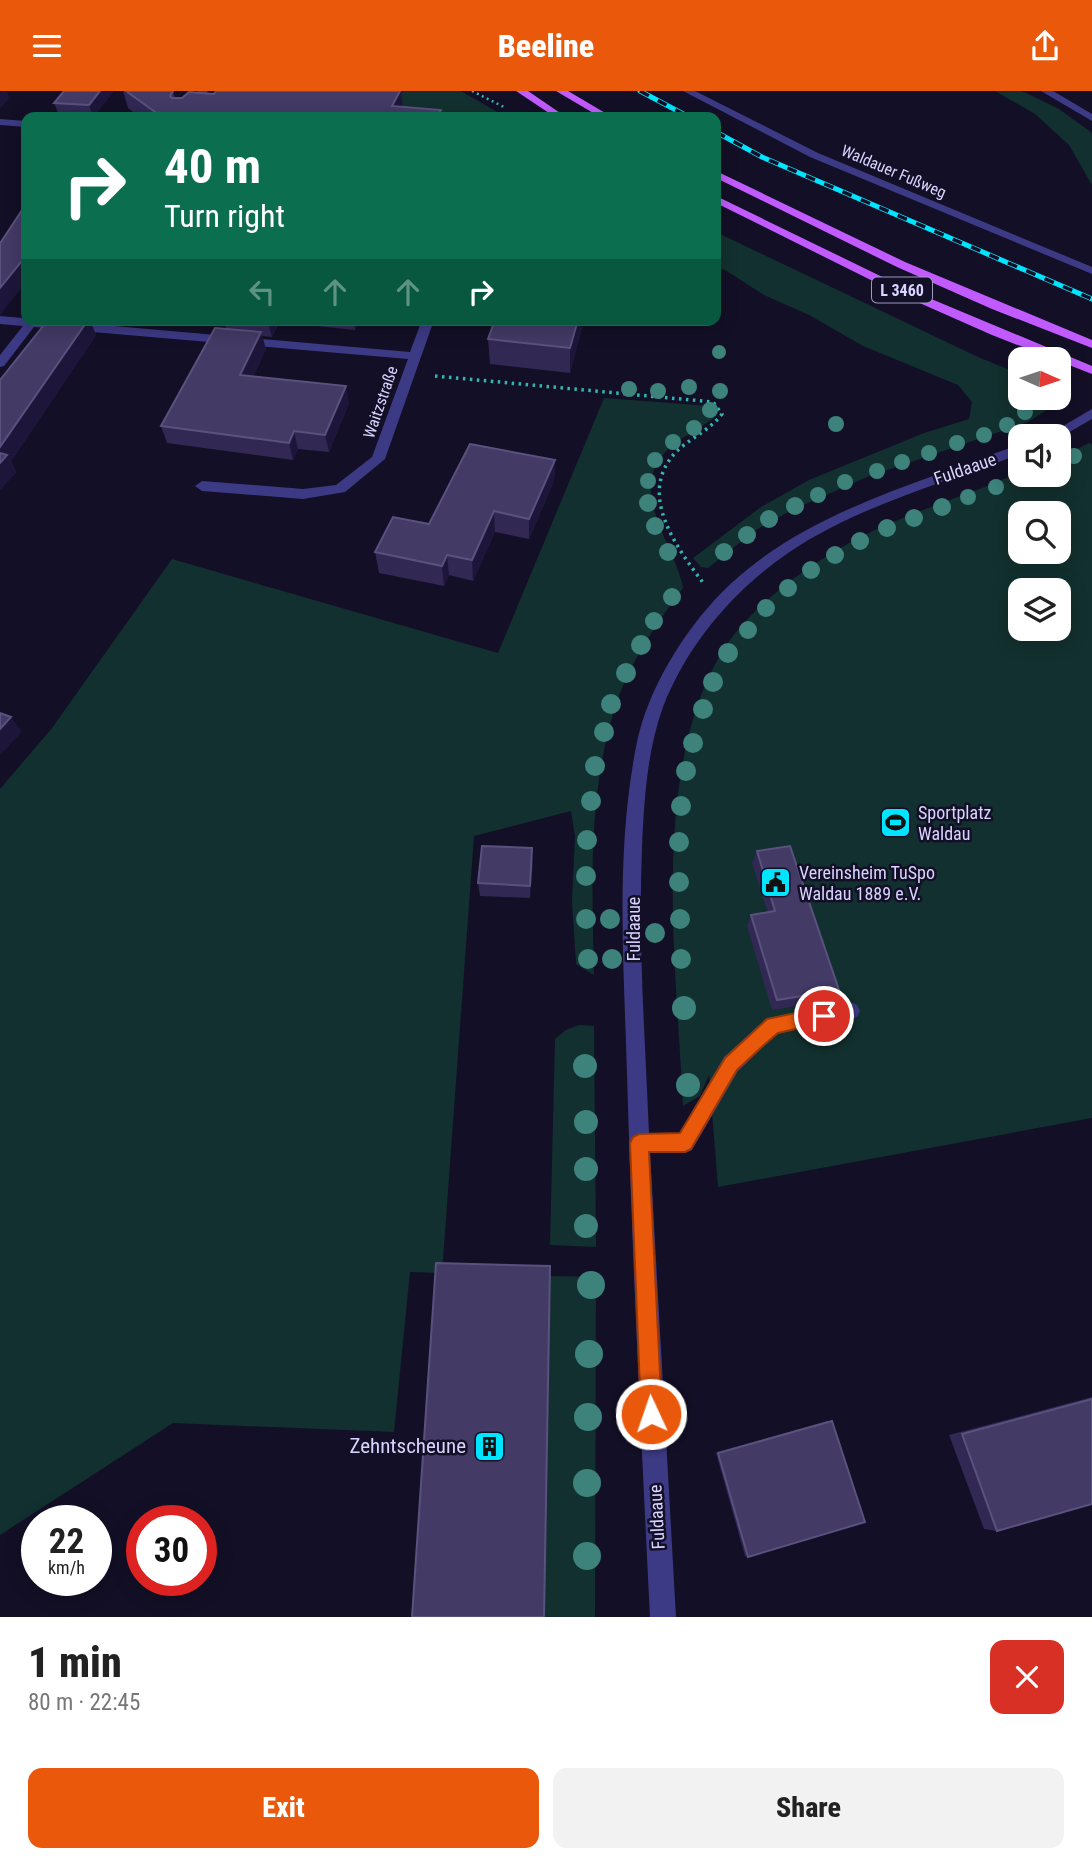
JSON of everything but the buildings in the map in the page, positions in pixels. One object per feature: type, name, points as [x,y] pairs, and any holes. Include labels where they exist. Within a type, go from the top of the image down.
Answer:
[{"type":"main road","points":[[521,91],[553,112]]},
{"type":"main road","points":[[561,91],[598,112]]},
{"type":"main road","name":"L 3460","points":[[721,177],[832,233],[1027,320],[1092,344]]},
{"type":"main road","name":"L 3460","points":[[721,202],[841,262],[1018,342],[1092,370]]},
{"type":"street","points":[[187,112],[203,91]]},
{"type":"street","name":"Waldauer Fußweg","points":[[688,91],[814,155],[1092,271]]},
{"type":"street","points":[[1046,91],[1092,118]]},
{"type":"street","points":[[0,122],[21,124]]},
{"type":"street","name":"Waitzstraße","points":[[0,320],[21,321]]},
{"type":"street","points":[[0,363],[29,326]]},
{"type":"street","name":"Waitzstraße","points":[[77,326],[414,356]]},
{"type":"street","name":"Waitzstraße","points":[[202,486],[303,494],[340,489],[378,459],[426,326]]},
{"type":"street","points":[[1071,427],[1092,413]]},
{"type":"street","name":"Fuldaaue","points":[[663,1617],[642,1255],[632,921],[635,820],[645,744],[664,688],[688,644],[720,604],[755,572],[803,537],[842,515],[896,492],[1008,454]]},
{"type":"street","points":[[639,1143],[685,1143],[731,1064],[773,1025],[850,1011]]},
{"type":"path","points":[[472,91],[512,112]]},
{"type":"path","points":[[408,373],[713,402],[722,414],[715,425],[675,453],[662,472],[659,502],[679,552],[720,604]]},
{"type":"green space","points":[[388,91],[461,91],[497,112],[402,112]]},
{"type":"green space","points":[[995,91],[1022,91],[1059,109],[1092,133],[1092,185],[1069,145],[1035,114]]},
{"type":"green space","points":[[721,234],[1008,369],[1008,410],[1047,410],[1028,422],[1008,424],[1008,429],[867,477],[790,511],[756,530],[708,568],[701,567],[693,558],[761,507],[809,480],[924,433],[969,419],[972,402],[958,385],[863,346],[809,315],[764,295],[721,269]]},
{"type":"green space","points":[[604,398],[710,406],[715,411],[713,419],[672,446],[658,462],[652,479],[651,497],[656,515],[683,588],[656,625],[633,665],[609,727],[594,833],[594,975],[576,964],[572,901],[575,836],[571,811],[474,836],[442,1273],[410,1272],[394,1432],[173,1423],[46,1505],[21,1505],[21,1521],[0,1535],[0,789],[52,728],[172,559],[498,653]]},
{"type":"green space","name":"Sportplatz Waldau","points":[[1092,444],[1092,1118],[718,1187],[709,1075],[700,1096],[683,1106],[673,934],[676,813],[684,755],[699,701],[722,652],[737,632],[775,593],[798,575],[870,532],[1007,478],[1008,487],[1071,487],[1071,452]]},
{"type":"green space","points":[[579,1025],[594,1026],[596,1247],[550,1245],[555,1039],[566,1030]]},
{"type":"green space","points":[[550,1276],[596,1277],[595,1617],[544,1617]]},
{"type":"railway","points":[[640,91],[680,112]]},
{"type":"railway","points":[[721,135],[762,157],[1092,299]]},
{"type":"place","name":"Sportplatz Waldau","points":[[895,823]]},
{"type":"place","name":"Vereinsheim TuSpo Waldau 1889 e.V.","points":[[776,883]]},
{"type":"place","name":"Zehntscheune","points":[[489,1446]]},
{"type":"route","points":[[651,1414],[639,1143],[685,1143],[731,1064],[773,1025],[824,1016]]}]
